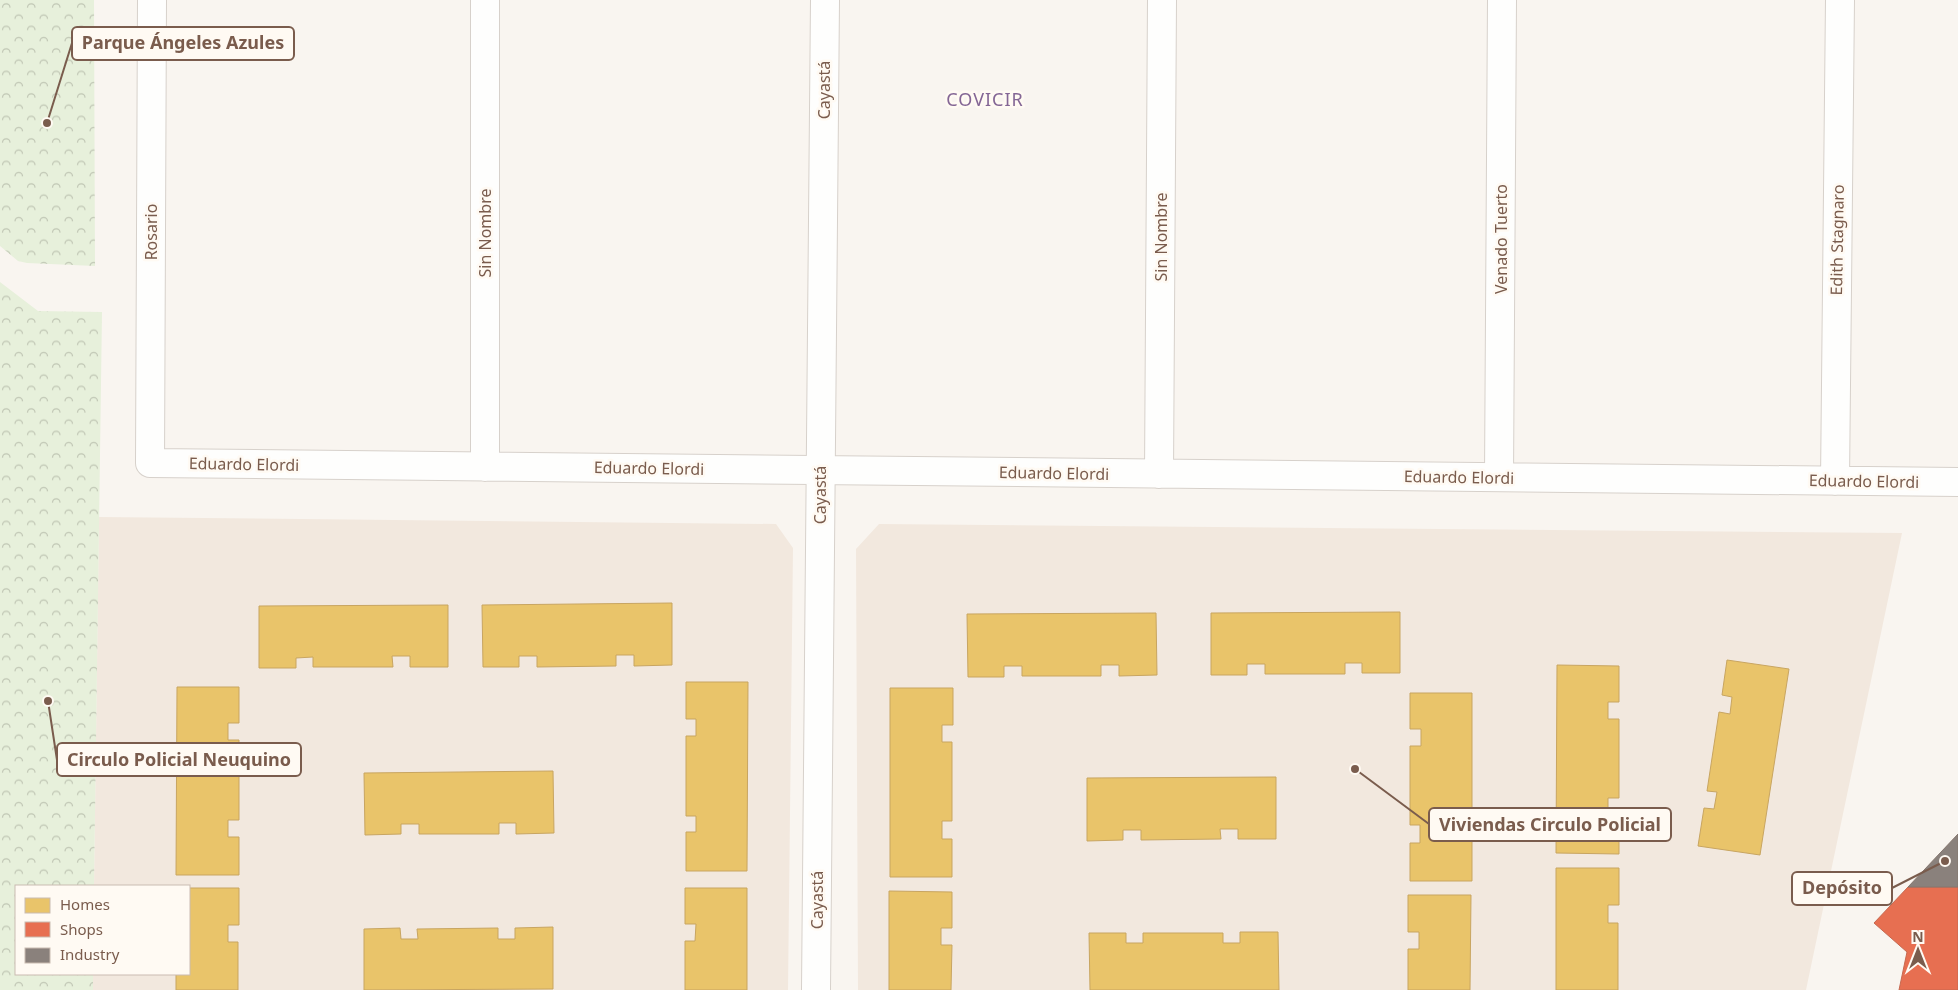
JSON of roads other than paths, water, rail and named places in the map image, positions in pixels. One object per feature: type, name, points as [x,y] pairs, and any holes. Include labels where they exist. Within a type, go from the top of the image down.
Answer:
[{"type":"street","name":"Rosario","points":[[150,463],[152,0]]},
{"type":"street","name":"Sin Nombre","points":[[485,0],[485,467]]},
{"type":"street","name":"Cayastá","points":[[816,990],[825,0]]},
{"type":"street","name":"Sin Nombre","points":[[1159,474],[1162,0]]},
{"type":"street","name":"Venado Tuerto","points":[[1499,477],[1502,0]]},
{"type":"street","name":"Edith Stagnaro","points":[[1835,481],[1840,0]]},
{"type":"street","name":"Eduardo Elordi","points":[[150,463],[1958,482]]},
{"type":"place","name":"Parque Ángeles Azules","points":[[47,123]]},
{"type":"place","name":"Circulo Policial Neuquino","points":[[48,701]]},
{"type":"place","name":"Viviendas Circulo Policial","points":[[1355,769]]},
{"type":"place","name":"Depósito","points":[[1945,861]]},
{"type":"district","name":"COVICIR","points":[[985,100]]}]
